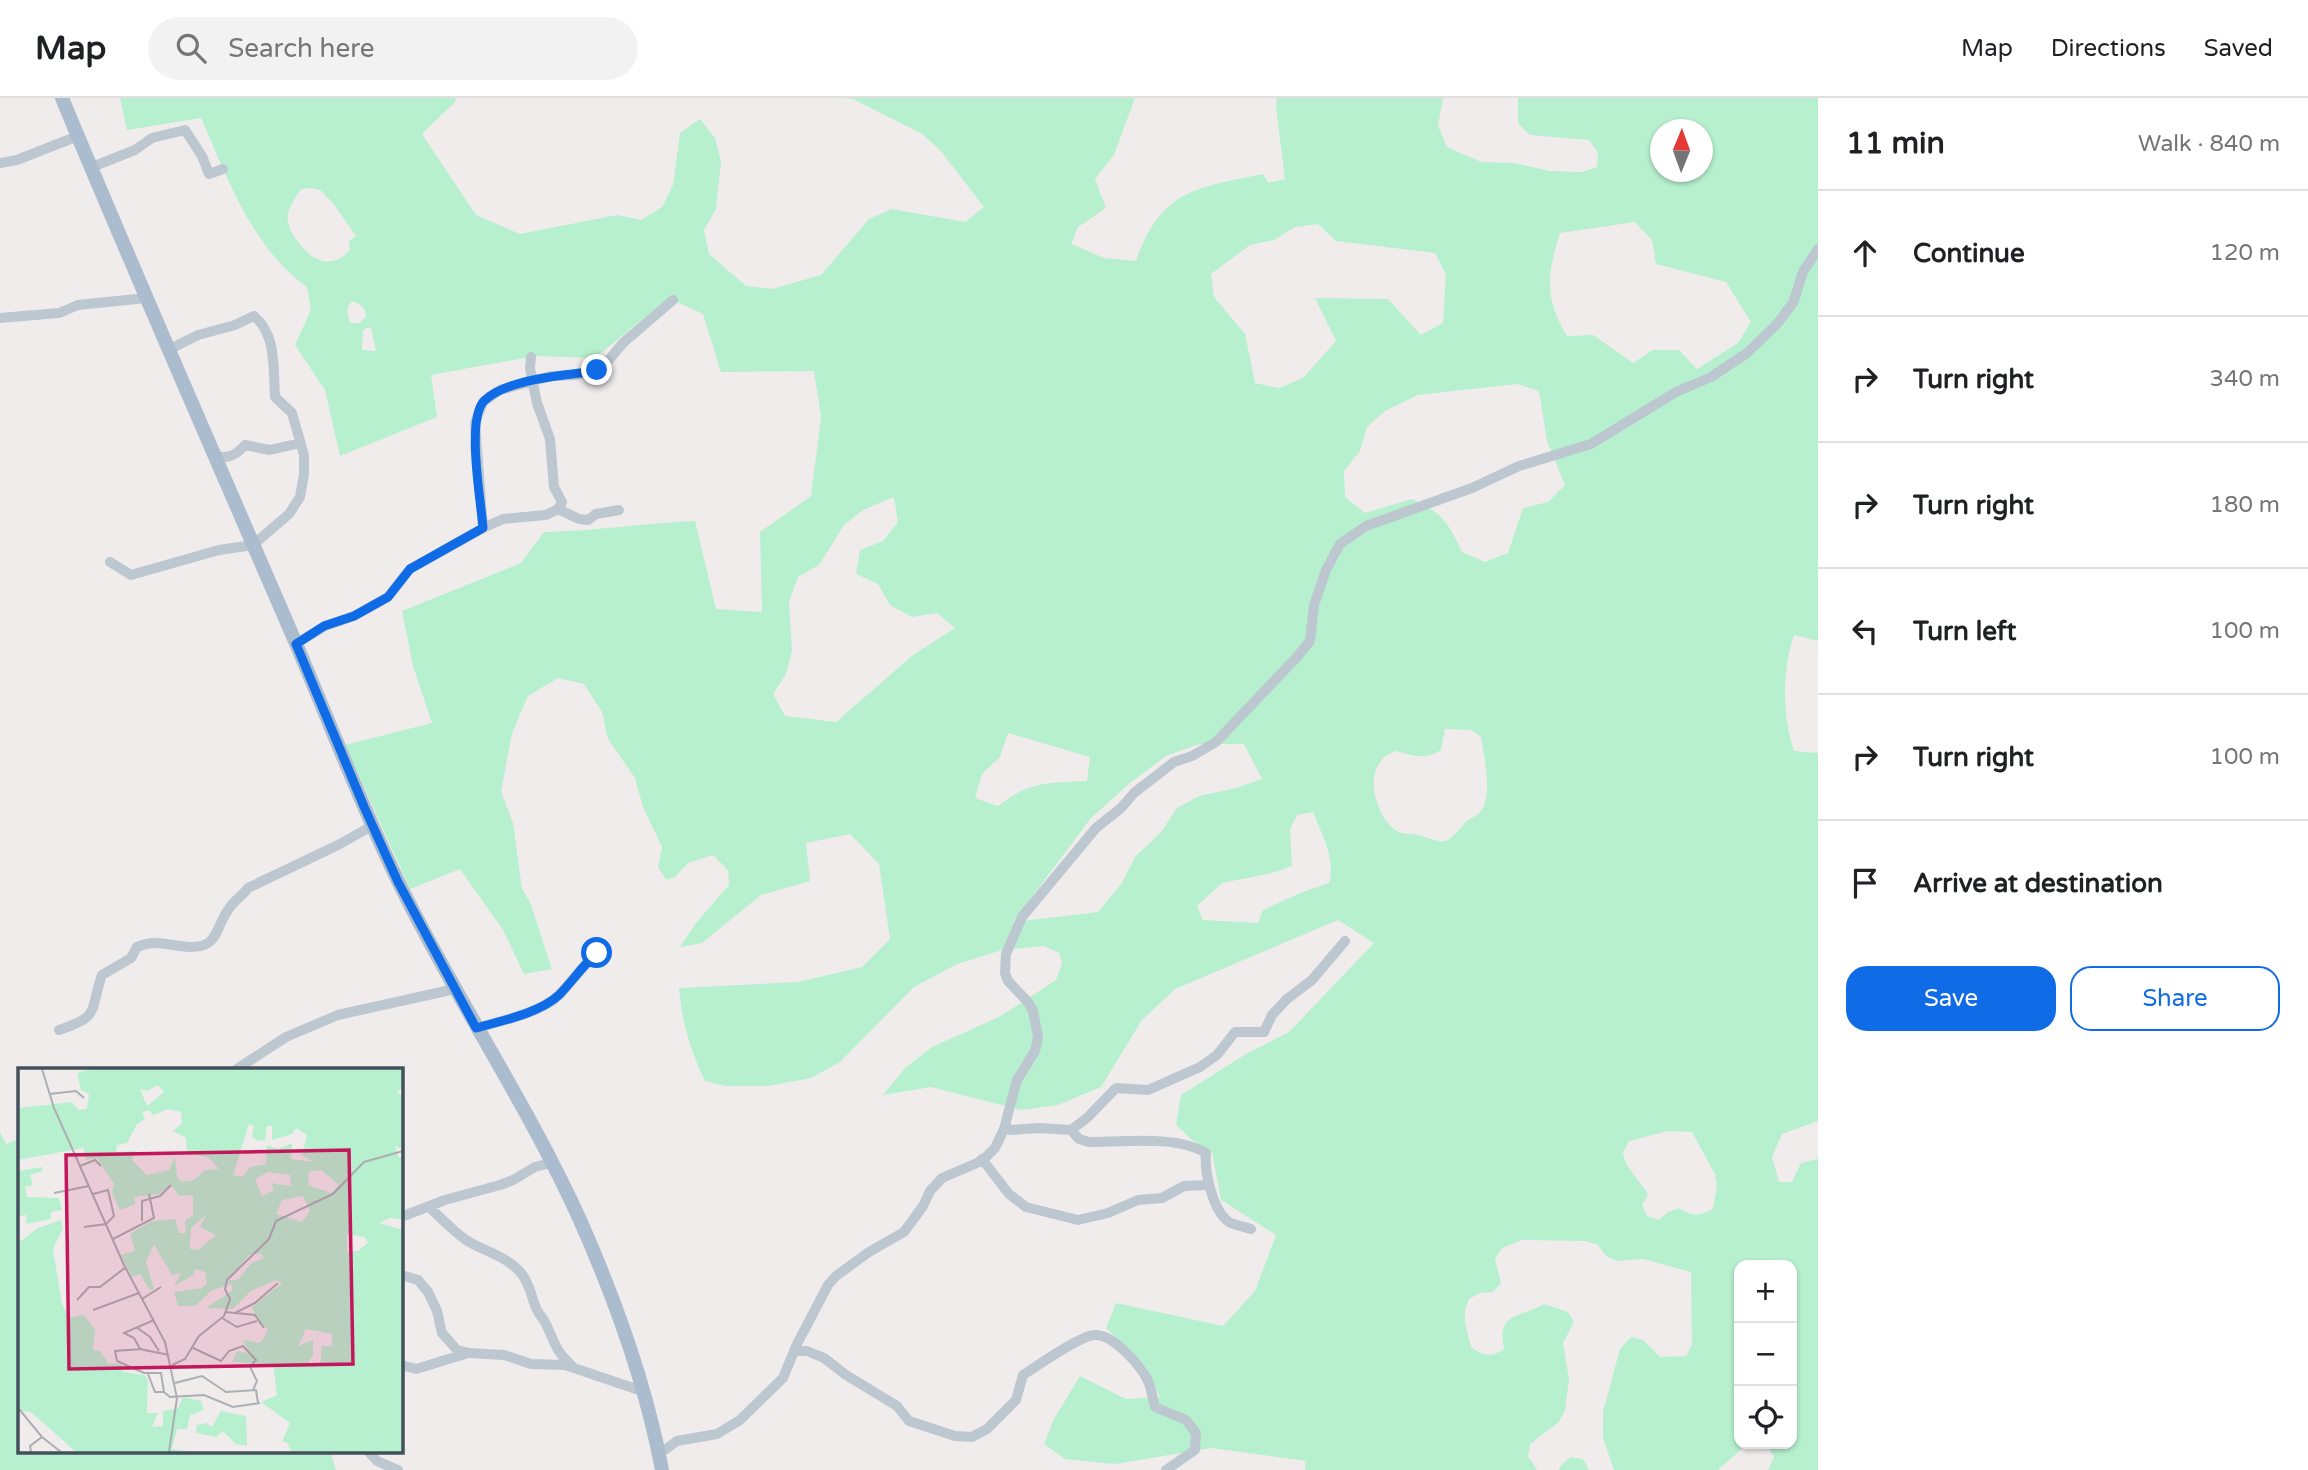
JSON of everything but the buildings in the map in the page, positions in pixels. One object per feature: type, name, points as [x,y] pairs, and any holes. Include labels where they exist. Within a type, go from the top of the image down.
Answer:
[{"type":"main road","points":[[62,98],[398,882],[579,1218],[612,1297],[642,1391],[662,1470]]},
{"type":"street","points":[[92,167],[135,150],[152,138],[186,130],[202,156],[209,174],[223,169]]},
{"type":"street","points":[[0,163],[17,160],[78,136]]},
{"type":"street","points":[[659,1454],[677,1441],[717,1434],[740,1420],[783,1378],[828,1285],[836,1276],[869,1252],[905,1232],[930,1191],[942,1178],[982,1159],[995,1148],[1005,1125],[1017,1080],[1035,1051],[1038,1037],[1033,1011],[1008,981],[1005,972],[1006,954],[1022,916],[1096,828],[1121,808],[1134,793],[1174,762],[1192,756],[1216,742],[1296,658],[1310,641],[1314,605],[1326,570],[1340,544],[1366,526],[1472,488],[1519,467],[1591,444],[1676,392],[1712,377],[1747,353],[1777,324],[1793,303],[1804,272],[1818,249]]},
{"type":"street","points":[[0,318],[59,313],[78,305],[146,298]]},
{"type":"street","points":[[483,528],[475,423],[483,402],[500,390],[551,376],[577,375],[597,370],[623,343],[673,300]]},
{"type":"street","points":[[110,562],[131,575],[219,550],[253,545],[289,514],[300,497],[304,455],[292,413],[275,397],[274,361],[265,325],[254,316],[235,326],[198,335],[170,349]]},
{"type":"street","points":[[296,644],[324,626],[354,616],[388,597],[410,569],[483,528],[503,519],[546,515],[558,509],[562,502],[554,488],[550,439],[537,403],[531,357]]},
{"type":"street","points":[[215,456],[226,458],[237,454],[245,445],[270,450],[300,443]]},
{"type":"street","points":[[558,509],[579,520],[588,520],[596,514],[619,510]]},
{"type":"street","points":[[59,1030],[84,1021],[93,1011],[102,975],[131,958],[137,947],[153,942],[189,947],[203,945],[215,938],[230,906],[240,900],[248,888],[338,845],[372,825]]},
{"type":"street","points":[[1005,1125],[1010,1130],[1071,1130],[1087,1118],[1116,1088],[1148,1090],[1200,1067],[1217,1055],[1235,1032],[1264,1032],[1272,1016],[1287,999],[1312,980],[1345,941]]},
{"type":"street","points":[[476,1028],[543,1007],[560,994],[580,968],[597,953]]},
{"type":"street","points":[[239,1068],[286,1037],[338,1015],[455,989]]},
{"type":"street","points":[[1071,1130],[1079,1139],[1089,1143],[1162,1143],[1197,1148],[1206,1153],[1204,1167],[1208,1185],[1229,1221],[1251,1229]]},
{"type":"street","points":[[982,1159],[1009,1194],[1026,1207],[1078,1220],[1108,1213],[1138,1199],[1162,1198],[1184,1186],[1208,1185]]},
{"type":"street","points":[[402,1217],[453,1197],[500,1185],[535,1167],[551,1163]]},
{"type":"street","points":[[429,1207],[458,1235],[506,1260],[521,1273],[559,1355],[573,1368]]},
{"type":"street","points":[[402,1275],[418,1280],[428,1292],[437,1311],[442,1333],[457,1350],[504,1355],[531,1364],[573,1368],[642,1391]]},
{"type":"street","points":[[794,1351],[807,1351],[824,1358],[846,1375],[897,1406],[909,1421],[955,1436],[972,1437],[987,1429],[1016,1400],[1023,1375],[1082,1339],[1096,1335],[1106,1338],[1116,1343],[1141,1369],[1147,1379],[1155,1407],[1185,1420],[1196,1433],[1195,1450],[1166,1470]]},
{"type":"street","points":[[402,1365],[416,1369],[469,1353]]},
{"type":"street","points":[[369,1452],[377,1461],[398,1470]]},
{"type":"green space","points":[[120,98],[455,98],[456,101],[422,134],[476,215],[520,234],[617,215],[641,220],[662,207],[673,185],[680,133],[700,119],[715,138],[721,161],[716,209],[704,230],[709,254],[746,286],[772,289],[821,275],[869,219],[892,209],[965,222],[984,207],[940,150],[922,134],[853,99],[841,98],[1135,98],[1114,155],[1095,179],[1106,208],[1078,227],[1071,244],[1104,258],[1136,261],[1157,219],[1183,196],[1218,184],[1263,174],[1268,183],[1285,179],[1277,98],[1443,98],[1438,126],[1447,147],[1481,162],[1514,163],[1550,171],[1582,172],[1597,167],[1598,153],[1589,140],[1530,135],[1518,123],[1518,98],[1818,98],[1818,641],[1794,635],[1787,663],[1785,693],[1787,723],[1794,751],[1818,753],[1818,1121],[1782,1134],[1772,1157],[1779,1182],[1792,1182],[1801,1163],[1818,1159],[1818,1470],[1768,1470],[1774,1457],[1770,1449],[1797,1449],[1797,1260],[1734,1260],[1734,1449],[1741,1449],[1718,1470],[1614,1470],[1603,1438],[1603,1412],[1620,1349],[1631,1337],[1643,1340],[1660,1357],[1686,1356],[1692,1345],[1691,1272],[1643,1259],[1617,1261],[1606,1256],[1598,1245],[1585,1241],[1522,1240],[1502,1248],[1495,1259],[1501,1283],[1493,1292],[1480,1293],[1469,1299],[1465,1310],[1471,1347],[1487,1355],[1504,1349],[1502,1337],[1507,1322],[1544,1304],[1568,1312],[1574,1322],[1563,1343],[1569,1379],[1565,1410],[1559,1422],[1530,1444],[1528,1456],[1537,1470],[1305,1470],[1306,1461],[1211,1448],[1115,1464],[1065,1459],[1044,1444],[1054,1419],[1080,1376],[1126,1399],[1160,1397],[1146,1367],[1106,1328],[1116,1303],[1223,1326],[1255,1291],[1276,1235],[1221,1200],[1212,1152],[1192,1140],[1176,1125],[1181,1095],[1246,1054],[1289,1032],[1374,943],[1338,920],[1175,989],[1142,1020],[1101,1087],[1058,1105],[1021,1110],[931,1087],[883,1095],[905,1068],[932,1047],[999,1017],[1056,980],[1062,963],[1059,953],[1044,946],[1002,950],[957,964],[914,987],[840,1062],[811,1078],[768,1086],[725,1086],[705,1081],[688,1036],[679,988],[798,982],[862,967],[890,939],[879,864],[850,834],[806,843],[810,881],[761,895],[702,943],[680,947],[696,923],[729,885],[728,870],[713,855],[688,863],[675,877],[666,880],[658,867],[662,847],[643,807],[635,778],[608,739],[602,712],[584,684],[558,678],[528,696],[512,733],[501,792],[513,823],[522,889],[530,902],[552,969],[524,974],[503,930],[460,869],[410,889],[345,745],[432,723],[413,666],[402,611],[521,563],[544,532],[695,521],[716,609],[762,612],[760,532],[811,496],[821,417],[814,371],[721,372],[703,314],[673,300],[661,304],[595,358],[535,356],[431,375],[437,417],[340,456],[325,390],[295,345],[311,310],[307,287],[288,271],[256,232],[231,187],[201,118],[127,130]],"holes":[[[301,189],[320,190],[333,203],[356,236],[349,241],[350,250],[342,257],[320,260],[307,252],[294,236],[289,227],[288,216],[290,207]],[[1635,222],[1652,240],[1656,264],[1726,282],[1751,322],[1738,343],[1697,369],[1679,350],[1653,350],[1633,363],[1593,335],[1567,336],[1554,310],[1550,286],[1552,261],[1560,233]],[[1318,224],[1336,241],[1435,253],[1446,275],[1443,323],[1421,335],[1388,299],[1315,298],[1336,341],[1303,378],[1279,388],[1255,383],[1245,334],[1214,297],[1211,274],[1250,245],[1274,240],[1295,227]],[[352,301],[364,308],[366,317],[359,323],[350,323],[347,309]],[[371,328],[376,351],[362,350],[363,331]],[[1517,384],[1539,391],[1547,441],[1565,485],[1548,502],[1523,508],[1508,553],[1485,562],[1462,552],[1443,520],[1412,499],[1365,513],[1345,497],[1344,471],[1360,451],[1367,427],[1385,411],[1418,395]],[[894,497],[898,522],[883,541],[860,550],[856,574],[878,584],[890,605],[912,617],[937,613],[955,628],[913,655],[836,722],[785,716],[773,694],[786,674],[792,651],[789,602],[798,577],[819,565],[844,525],[863,510]],[[1445,729],[1471,730],[1481,737],[1487,775],[1485,804],[1479,813],[1448,840],[1440,841],[1397,831],[1385,819],[1376,800],[1375,772],[1386,756],[1396,751],[1424,756],[1441,750]],[[1008,733],[1090,757],[1087,781],[1040,785],[1020,792],[998,806],[975,798],[982,774],[1000,757]],[[1199,744],[1244,744],[1262,779],[1199,796],[1177,808],[1161,832],[1135,857],[1122,883],[1098,912],[1013,922],[1091,818],[1130,783],[1166,756]],[[1313,812],[1329,856],[1329,883],[1263,910],[1258,923],[1203,920],[1197,906],[1222,883],[1292,866],[1290,829],[1297,815]],[[1668,1131],[1692,1132],[1715,1174],[1717,1186],[1713,1209],[1696,1215],[1679,1208],[1668,1212],[1659,1220],[1647,1216],[1642,1205],[1648,1194],[1626,1164],[1623,1153],[1629,1141]]]},
{"type":"green space","points":[[0,1132],[6,1144],[18,1139],[18,1452],[330,1452],[336,1470],[0,1470]]},
{"type":"green space","points":[[1571,1457],[1583,1459],[1589,1470],[1559,1470]]},
{"type":"route","points":[[597,370],[577,375],[551,376],[500,390],[483,402],[475,423],[483,528],[410,569],[388,597],[354,616],[324,626],[296,644],[398,882],[476,1028],[543,1007],[560,994],[580,968],[597,953]]}]
